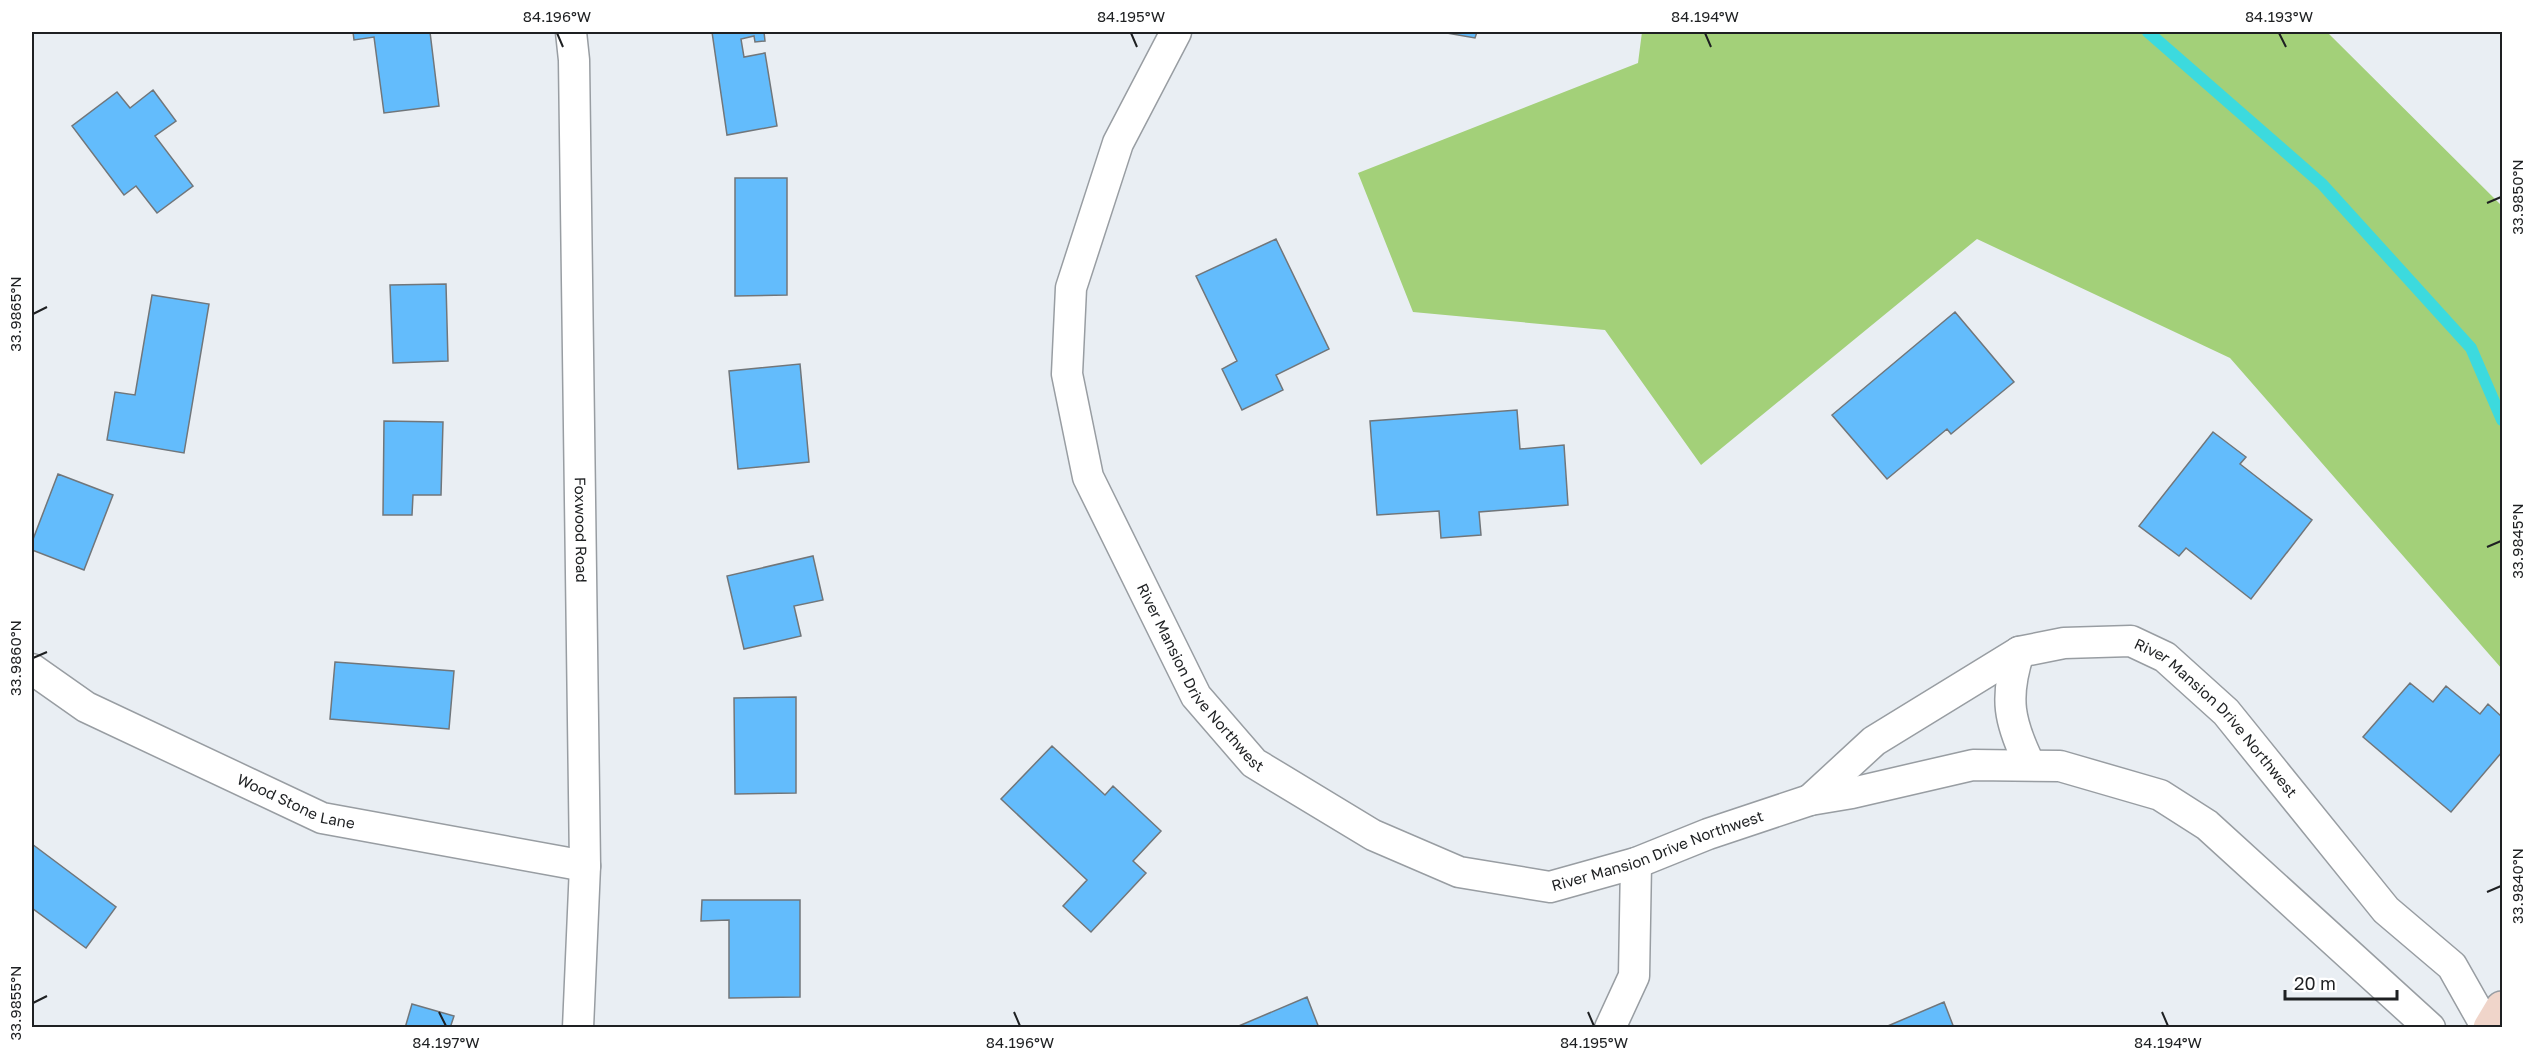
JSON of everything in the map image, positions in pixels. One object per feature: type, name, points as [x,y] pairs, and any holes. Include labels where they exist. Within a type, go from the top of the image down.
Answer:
[{"type":"street","name":"Foxwood Road","points":[[571,32],[574,72],[585,866],[578,1028]]},
{"type":"street","name":"River Mansion Drive Northwest","points":[[1176,32],[1118,143],[1071,288],[1067,374],[1089,477],[1196,696],[1254,763],[1373,835],[1460,872],[1550,887],[1636,863],[1708,834],[1810,800],[1852,793],[1973,765],[2060,766],[2160,795],[2208,825],[2430,1028]]},
{"type":"street","name":"River Mansion Drive Northwest","points":[[1810,800],[1874,741],[2019,652],[2064,643],[2131,641],[2165,657],[2226,712],[2386,910],[2452,966],[2488,1028]]},
{"type":"street","points":[[2019,652],[2009,697],[2016,736],[2030,765]]},
{"type":"street","name":"Wood Stone Lane","points":[[32,669],[86,707],[322,818],[585,866]]},
{"type":"street","points":[[1610,1028],[1634,976],[1636,863]]},
{"type":"street","points":[[2488,1028],[2502,1008]]},
{"type":"green space","points":[[1642,32],[2327,32],[2502,206],[2502,669],[2230,358],[1977,239],[1701,465],[1605,330],[1413,312],[1358,173],[1638,63]]},
{"type":"building","points":[[353,32],[430,32],[439,106],[384,113],[374,37],[354,40]]},
{"type":"building","points":[[712,32],[764,32],[765,41],[755,42],[754,36],[741,39],[744,57],[765,53],[777,126],[727,135]]},
{"type":"building","points":[[1441,32],[1477,32],[1475,38]]},
{"type":"building","points":[[153,90],[176,121],[155,136],[193,186],[157,213],[136,186],[124,195],[72,126],[117,92],[130,108]]},
{"type":"building","points":[[735,178],[787,178],[787,295],[735,296]]},
{"type":"building","points":[[1276,239],[1329,349],[1276,375],[1283,390],[1242,410],[1222,369],[1237,361],[1196,276]]},
{"type":"building","points":[[446,284],[448,361],[393,363],[390,285]]},
{"type":"building","points":[[152,295],[209,304],[184,453],[107,440],[115,392],[135,395]]},
{"type":"building","points":[[1955,312],[2014,382],[1951,434],[1947,429],[1887,479],[1832,415]]},
{"type":"building","points":[[800,364],[809,462],[738,469],[729,371]]},
{"type":"building","points":[[1517,410],[1520,449],[1564,445],[1568,505],[1479,512],[1481,535],[1441,538],[1439,511],[1377,515],[1370,421]]},
{"type":"building","points":[[384,421],[443,422],[441,495],[413,495],[412,515],[383,515]]},
{"type":"building","points":[[2213,432],[2246,457],[2240,464],[2312,520],[2251,599],[2186,548],[2179,556],[2139,526]]},
{"type":"building","points":[[58,474],[113,495],[84,570],[32,550],[32,542]]},
{"type":"building","points":[[813,556],[823,600],[794,606],[801,636],[744,649],[727,576]]},
{"type":"building","points":[[335,662],[454,671],[449,729],[330,719]]},
{"type":"building","points":[[2410,683],[2433,702],[2446,686],[2480,714],[2488,704],[2502,717],[2502,752],[2451,812],[2363,737]]},
{"type":"building","points":[[796,697],[796,793],[735,794],[734,698]]},
{"type":"building","points":[[1052,746],[1105,795],[1113,786],[1161,831],[1133,861],[1146,873],[1091,932],[1063,906],[1087,880],[1001,799]]},
{"type":"building","points":[[32,844],[116,907],[86,948],[32,908]]},
{"type":"building","points":[[702,900],[800,900],[800,997],[729,998],[729,920],[701,921]]},
{"type":"building","points":[[1307,997],[1319,1028],[1234,1028]]},
{"type":"building","points":[[1944,1002],[1954,1028],[1883,1028]]},
{"type":"building","points":[[412,1004],[454,1016],[450,1028],[405,1028]]},
{"type":"waterway","points":[[2148,32],[2322,184],[2471,348],[2502,420]]}]
